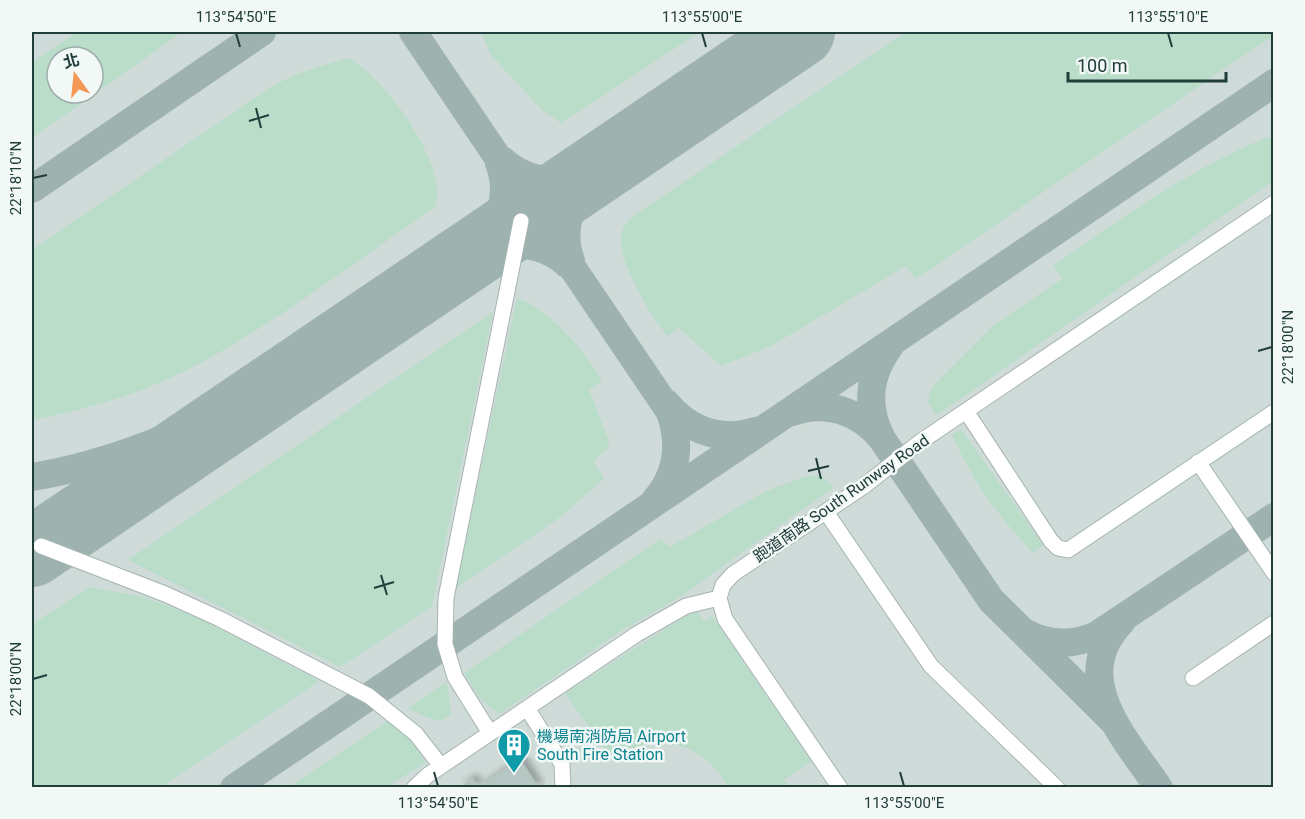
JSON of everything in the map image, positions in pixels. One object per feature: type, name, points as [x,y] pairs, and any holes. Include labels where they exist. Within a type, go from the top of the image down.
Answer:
[{"type":"lane","name":"跑道南路 South Runway Road","points":[[719,598],[723,585],[733,574],[826,512],[966,411],[1274,203]]},
{"type":"lane","points":[[490,733],[455,677],[445,644],[446,598],[521,221]]},
{"type":"lane","points":[[966,411],[1051,541],[1058,548],[1068,550],[1274,411]]},
{"type":"lane","points":[[1198,462],[1274,573]]},
{"type":"lane","points":[[826,512],[931,666],[1057,788]]},
{"type":"lane","points":[[41,546],[193,607],[369,696],[416,734],[441,766]]},
{"type":"lane","points":[[414,788],[441,766],[620,645],[686,606],[719,598],[725,619],[840,788]]},
{"type":"lane","points":[[1193,678],[1274,623]]},
{"type":"lane","points":[[527,708],[562,764],[563,788]]},
{"type":"shaded area","points":[[32,32],[1273,32],[1273,787],[32,787]]},
{"type":"green space","points":[[78,32],[182,32],[105,86],[105,45],[58,45]]},
{"type":"green space","points":[[481,32],[700,32],[561,123],[543,111],[491,55]]},
{"type":"green space","points":[[906,32],[1273,32],[1274,35],[916,279],[906,266],[771,346],[721,366],[679,328],[668,336],[653,317],[637,289],[624,259],[621,236],[627,223],[633,216]]},
{"type":"green space","points":[[45,54],[45,105],[79,105],[32,138],[32,62]]},
{"type":"green space","points":[[347,58],[362,67],[395,101],[424,147],[433,169],[437,190],[435,207],[257,330],[195,366],[176,376],[115,399],[32,420],[32,250],[274,85],[297,74]]},
{"type":"green space","points":[[1266,138],[1273,138],[1273,181],[936,416],[928,401],[932,387],[994,325],[1063,278],[1053,266],[1183,180],[1210,164]]},
{"type":"green space","points":[[517,298],[542,312],[565,332],[602,380],[589,390],[609,441],[608,448],[593,461],[604,478],[562,516],[456,588]]},
{"type":"green space","points":[[493,312],[432,606],[340,667],[128,560]]},
{"type":"green space","points":[[961,429],[1043,545],[1033,553],[997,511],[969,469],[952,435]]},
{"type":"green space","points":[[808,476],[821,476],[834,487],[681,596],[621,631],[499,714],[479,697],[464,673],[660,539],[670,547],[766,491]]},
{"type":"green space","points":[[90,587],[144,597],[199,618],[319,681],[161,787],[32,787],[32,624]]},
{"type":"green space","points":[[697,612],[704,621],[712,616],[811,761],[784,780],[789,787],[728,787],[705,759],[691,750],[676,745],[660,743],[644,745],[627,749],[610,757],[565,693],[686,616]]},
{"type":"green space","points":[[447,682],[451,714],[446,718],[436,720],[408,708]]},
{"type":"green space","points":[[388,721],[410,738],[426,762],[387,787],[288,788]]},
{"type":"building","name":"機場南消防局 Airport South Fire Station","points":[[520,760],[538,788],[479,788]]},
{"type":"building","points":[[472,779],[478,788],[460,788]]},
{"type":"taxiway","points":[[32,189],[262,32]]},
{"type":"taxiway","points":[[413,32],[670,412],[676,435],[675,457],[669,479],[656,499]]},
{"type":"taxiway","points":[[234,788],[1274,83]]},
{"type":"taxiway","points":[[502,160],[525,175],[551,180],[577,177],[602,166]]},
{"type":"taxiway","points":[[470,255],[488,237],[500,214],[504,189],[499,163]]},
{"type":"taxiway","points":[[571,261],[566,235],[571,211],[582,189],[599,169]]},
{"type":"taxiway","points":[[466,258],[492,249],[518,245],[543,249],[567,264]]},
{"type":"taxiway","points":[[881,437],[873,413],[872,390],[877,368],[890,346]]},
{"type":"taxiway","points":[[32,477],[92,463],[152,444],[266,393]]},
{"type":"taxiway","points":[[666,403],[685,421],[706,432],[730,435],[755,431]]},
{"type":"taxiway","points":[[792,412],[817,407],[842,410],[873,429],[991,600],[1114,722]]},
{"type":"taxiway","points":[[1024,632],[1051,642],[1078,641],[1097,635],[1274,517]]},
{"type":"taxiway","points":[[1122,621],[1106,642],[1100,664],[1101,686],[1107,707],[1118,728],[1159,788]]},
{"type":"runway","points":[[32,552],[800,32]]},
{"type":"place","name":"機場南消防局 Airport South Fire Station","points":[[514,774]]}]
